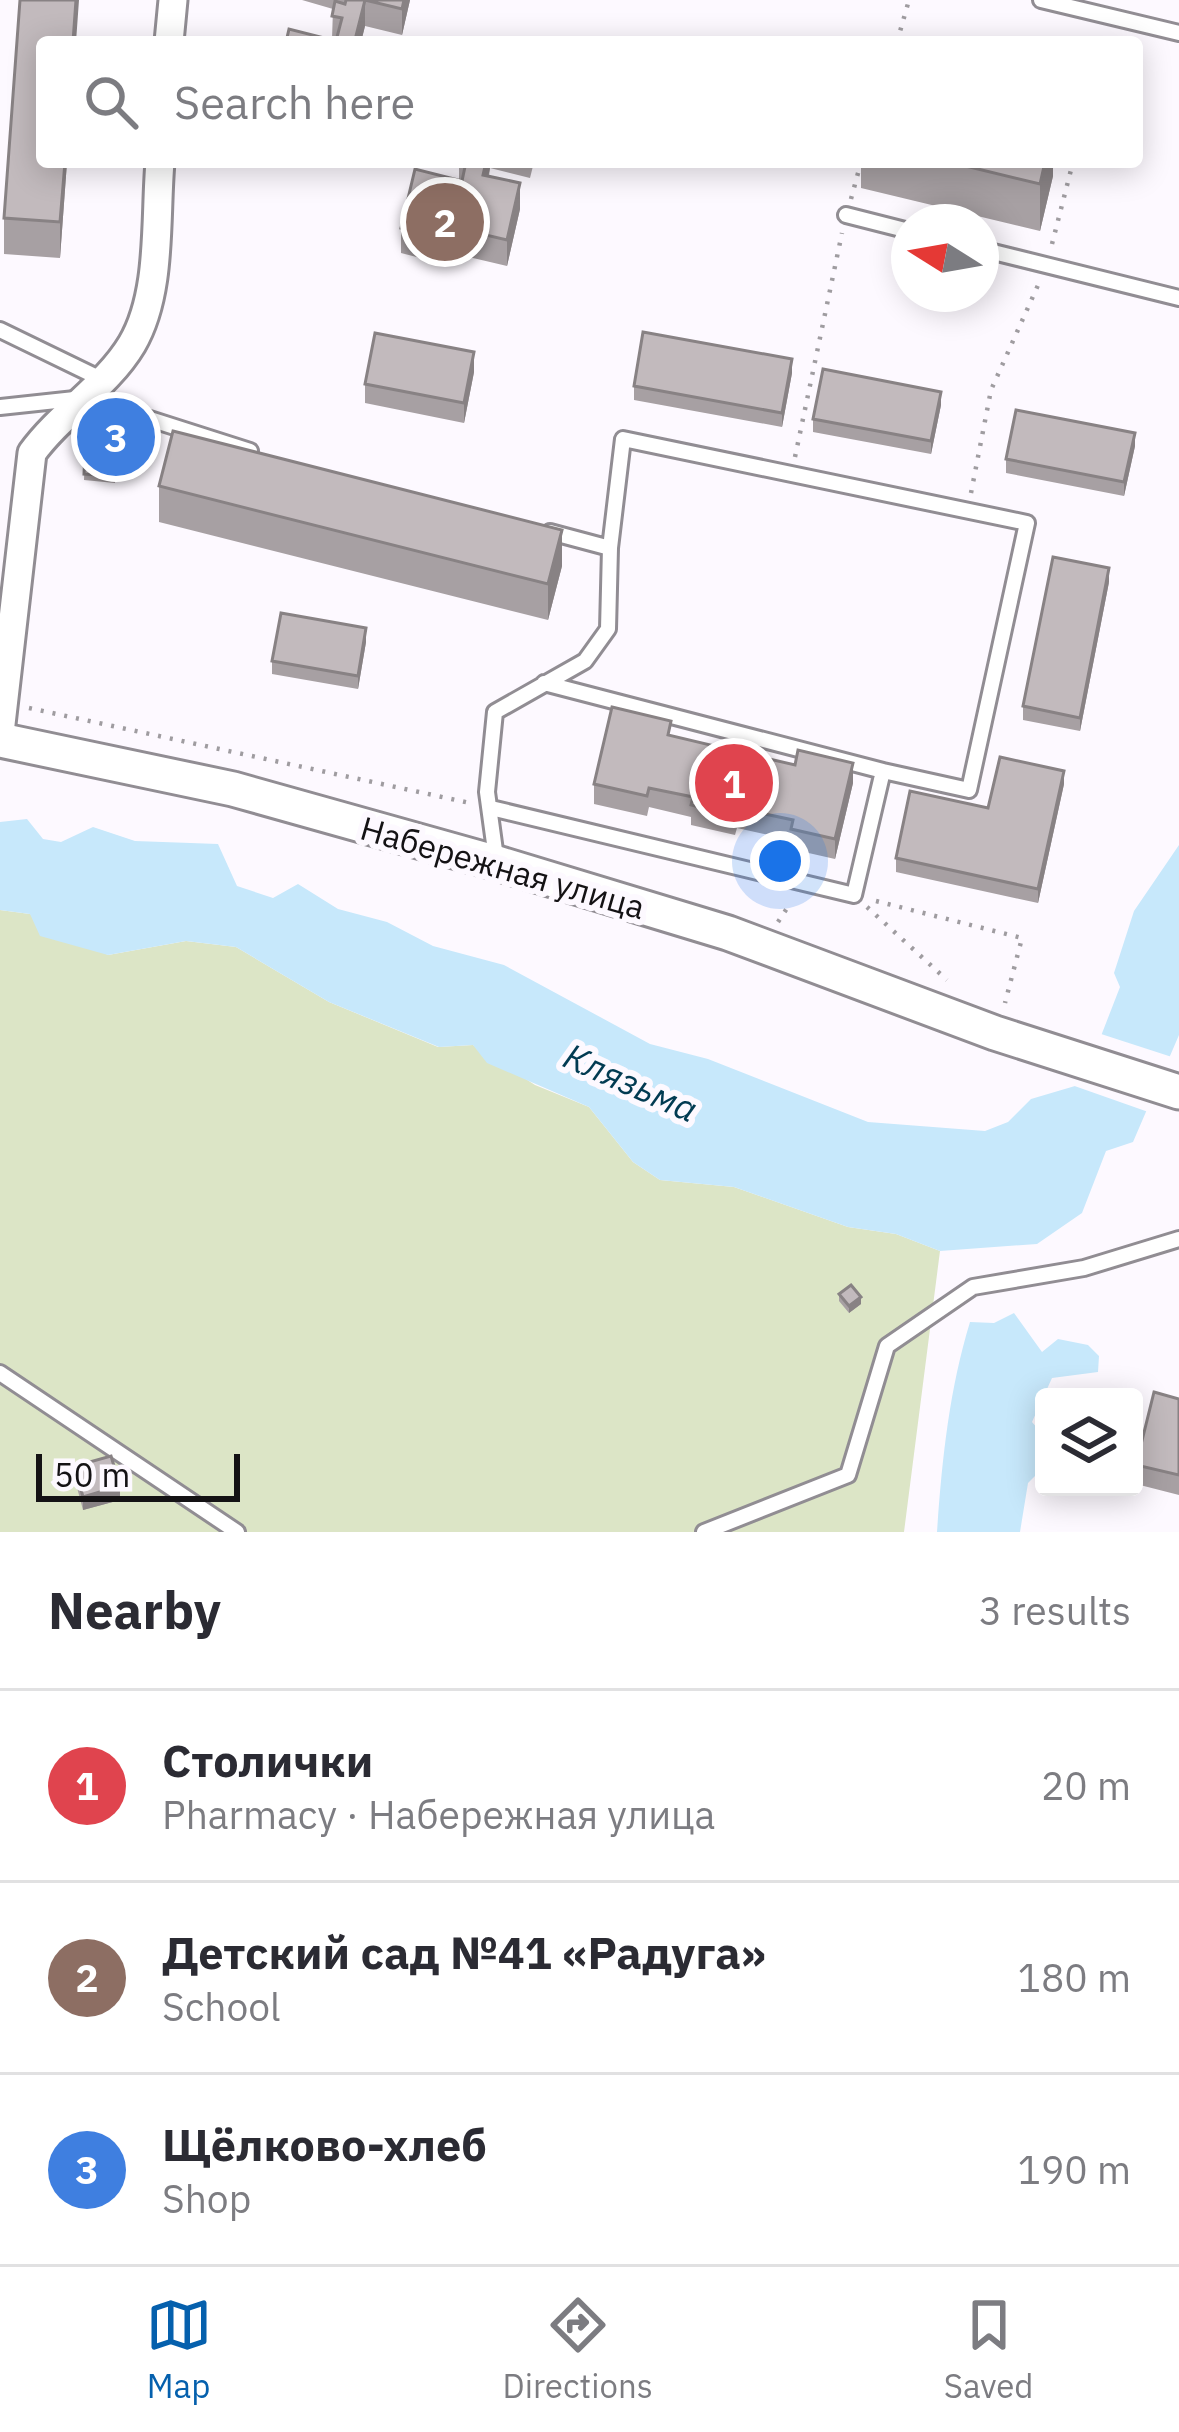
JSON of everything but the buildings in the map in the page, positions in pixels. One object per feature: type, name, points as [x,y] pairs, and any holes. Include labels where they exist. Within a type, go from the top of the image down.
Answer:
[{"type":"street","points":[[170,36],[173,0]]},
{"type":"street","points":[[0,736],[32,452],[131,345],[148,304],[159,168]]},
{"type":"street","name":"Набережная улица","points":[[0,736],[233,789],[497,863],[998,1023],[1179,1092]]},
{"type":"lane","points":[[1041,0],[1179,33]]},
{"type":"lane","points":[[846,215],[891,226]]},
{"type":"lane","points":[[999,253],[1179,298]]},
{"type":"lane","points":[[0,330],[93,388],[264,455]]},
{"type":"lane","points":[[0,407],[93,388]]},
{"type":"lane","points":[[497,863],[488,738],[495,712],[544,683],[585,661],[608,628],[610,548],[623,439],[1027,523],[969,790],[544,683]]},
{"type":"lane","points":[[541,530],[610,548]]},
{"type":"lane","points":[[490,808],[854,895],[883,771]]},
{"type":"lane","points":[[704,1532],[848,1475],[887,1346],[973,1287],[1084,1268],[1179,1240]]},
{"type":"lane","points":[[0,1373],[237,1532]]},
{"type":"path","points":[[899,36],[909,0]]},
{"type":"path","points":[[791,474],[860,168]]},
{"type":"path","points":[[967,511],[991,390],[1046,265],[1071,168]]},
{"type":"path","points":[[4,704],[490,808]]},
{"type":"path","points":[[772,930],[803,883]]},
{"type":"path","points":[[854,895],[958,990]]},
{"type":"path","points":[[854,895],[1022,938],[998,1023]]},
{"type":"green space","points":[[0,910],[30,914],[108,955],[186,941],[236,947],[329,1002],[438,1047],[473,1045],[535,1085],[589,1107],[633,1162],[660,1180],[734,1187],[848,1227],[896,1234],[940,1251],[904,1532],[0,1532]]},
{"type":"water","name":"Клязьма","points":[[27,819],[43,839],[61,842],[93,827],[135,841],[218,844],[237,886],[273,898],[298,884],[338,909],[387,922],[433,946],[504,965],[650,1044],[708,1059],[868,1122],[985,1131],[1008,1122],[1031,1099],[1075,1086],[1087,1072],[1120,987],[1114,973],[1134,911],[1179,845],[1179,1035],[1133,1142],[1106,1151],[1082,1213],[1037,1244],[940,1251],[896,1234],[848,1227],[734,1187],[660,1180],[633,1162],[589,1107],[487,1063],[473,1045],[439,1047],[329,1002],[236,947],[186,941],[108,955],[40,936],[30,914],[0,910],[0,822]]},
{"type":"water","points":[[1014,1313],[1042,1352],[1058,1339],[1088,1345],[1099,1356],[1098,1372],[1052,1378],[1047,1388],[1035,1388],[1035,1476],[1028,1483],[1020,1532],[937,1532],[948,1426],[970,1322],[994,1323]]},
{"type":"pier","points":[[1098,1033],[1175,1058],[1154,1114],[1066,1083],[1082,1069]]},
{"type":"place","name":"Детский сад №41 «Радуга»","points":[[445,222]]},
{"type":"place","name":"Щёлково-хлеб","points":[[116,437]]},
{"type":"place","name":"Столички","points":[[734,783]]}]
